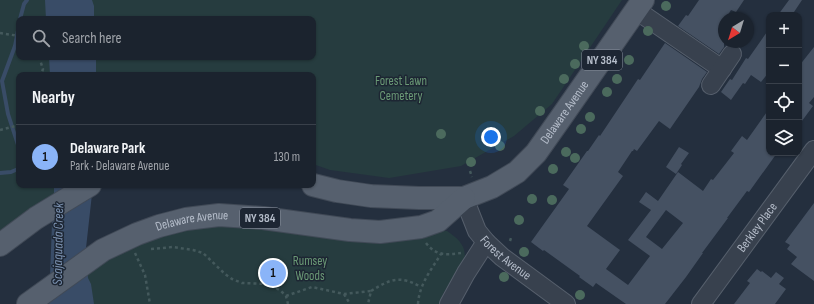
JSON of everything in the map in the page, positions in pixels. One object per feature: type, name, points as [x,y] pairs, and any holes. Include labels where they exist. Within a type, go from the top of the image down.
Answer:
[{"type":"main road","name":"Delaware Avenue","points":[[31,302],[103,250],[137,234],[159,226],[186,219],[219,215],[263,218],[350,230],[380,232],[422,227],[438,221],[464,198],[492,187],[517,172],[536,153],[640,5]]},
{"type":"main road","name":"Delaware Avenue","points":[[316,186],[337,191],[371,196],[464,198]]},
{"type":"main road","points":[[0,245],[36,218],[85,188]]},
{"type":"street","points":[[640,5],[722,69]]},
{"type":"street","points":[[711,86],[732,54]]},
{"type":"street","name":"Berkley Place","points":[[701,304],[814,150]]},
{"type":"street","name":"Forest Avenue","points":[[464,198],[477,231],[486,242],[502,257],[566,304]]},
{"type":"street","points":[[449,304],[466,273],[486,242]]},
{"type":"path","points":[[0,33],[16,35]]},
{"type":"path","points":[[40,60],[42,72]]},
{"type":"path","points":[[0,130],[16,126]]},
{"type":"path","points":[[425,240],[434,251],[441,254],[461,253]]},
{"type":"path","points":[[145,249],[173,247],[203,253],[232,279],[242,282],[269,284],[281,291],[286,296],[288,304]]},
{"type":"path","points":[[134,250],[146,274],[150,304]]},
{"type":"path","points":[[418,304],[421,287],[441,254]]},
{"type":"path","points":[[286,296],[312,287],[344,294],[371,291],[382,284],[397,279],[407,280],[421,287]]},
{"type":"path","points":[[368,304],[371,291]]},
{"type":"path","points":[[344,294],[350,304]]},
{"type":"green space","name":"Forest Lawn Cemetery","points":[[0,0],[622,0],[552,104],[514,136],[461,166],[389,178],[330,170],[316,165],[316,72],[16,72],[16,188],[64,188],[43,200],[0,233]]},
{"type":"green space","name":"Rumsey Woods","points":[[218,224],[447,231],[462,244],[465,258],[463,264],[444,292],[439,304],[45,304],[100,265],[135,246],[166,235]]},
{"type":"water","points":[[45,0],[92,0],[94,6],[94,16],[46,16]]},
{"type":"water","points":[[49,60],[96,60],[96,72],[50,72]]},
{"type":"water","name":"Scajaquada Creek","points":[[54,188],[93,188],[86,248],[88,278],[91,284],[94,304],[49,304]]},
{"type":"building","points":[[699,0],[744,0],[736,12],[731,10],[730,12],[718,12],[718,48],[723,48],[719,54],[678,26],[686,15],[688,16]]},
{"type":"building","points":[[789,0],[802,0],[794,12],[780,12]]},
{"type":"building","points":[[766,33],[766,76],[761,82],[751,75],[745,84],[743,83],[731,100],[721,92],[730,79],[732,80],[746,58],[748,59]]},
{"type":"building","points":[[665,43],[707,72],[699,87],[670,129],[659,121],[637,151],[634,149],[632,151],[618,172],[623,176],[587,226],[620,250],[606,269],[628,285],[650,256],[628,240],[651,210],[639,202],[646,192],[658,201],[678,172],[703,191],[711,179],[713,180],[734,153],[731,151],[742,136],[747,140],[766,113],[766,156],[775,156],[749,192],[747,191],[665,304],[626,304],[596,283],[593,287],[579,277],[580,276],[531,242],[569,189],[563,185],[599,135],[600,136],[638,79],[640,80]],"holes":[[[666,210],[683,223],[662,249],[646,237]]]},
{"type":"building","points":[[814,47],[814,97],[809,103],[813,106],[802,121],[802,84],[802,62]]},
{"type":"building","points":[[679,147],[689,153],[676,174],[666,167]]},
{"type":"building","points":[[814,203],[814,281],[791,264],[797,257],[787,249],[790,245],[785,242]]},
{"type":"building","points":[[757,269],[771,278],[776,272],[784,278],[779,284],[786,289],[775,304],[734,304],[750,283],[747,281]]},
{"type":"waterway","points":[[21,16],[24,4],[27,0]]},
{"type":"waterway","points":[[16,41],[2,81],[8,114],[16,139]]},
{"type":"waterway","points":[[0,173],[16,170]]},
{"type":"place","name":"Delaware Park","points":[[273,273]]}]
